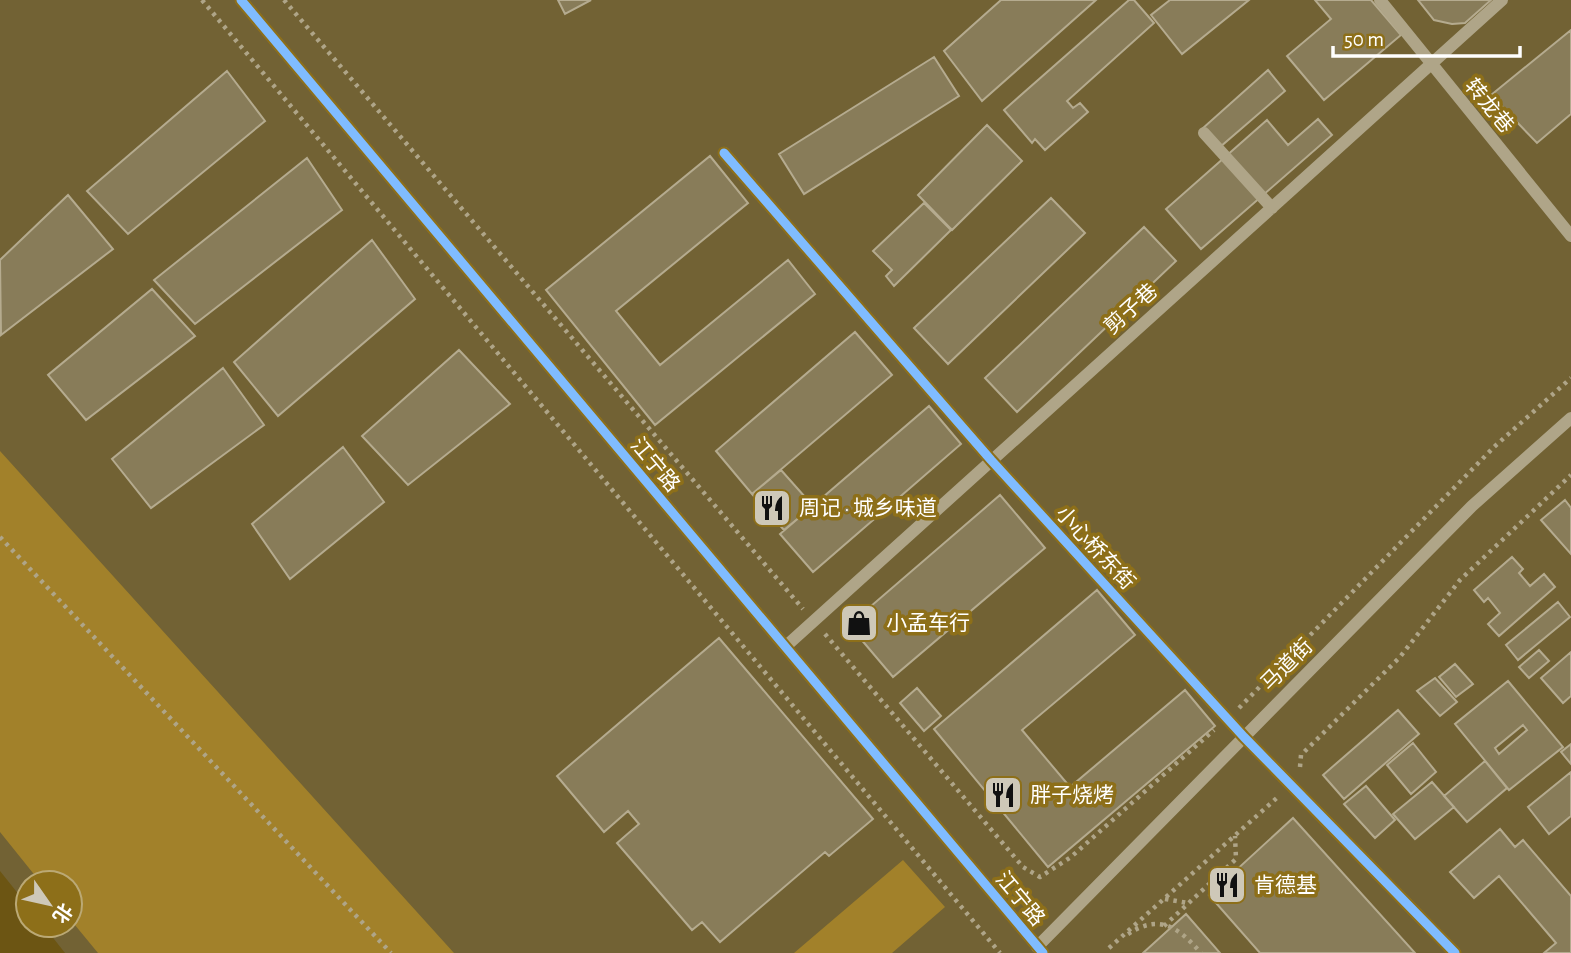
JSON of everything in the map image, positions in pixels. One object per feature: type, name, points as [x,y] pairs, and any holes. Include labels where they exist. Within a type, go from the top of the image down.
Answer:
[{"type":"street","name":"江宁路","points":[[241,0],[1040,950]]},
{"type":"street","name":"转龙巷","points":[[1380,0],[1571,236]]},
{"type":"street","name":"剪子巷","points":[[785,647],[1502,0]]},
{"type":"street","points":[[1204,133],[1272,208]]},
{"type":"street","name":"小心桥东街","points":[[724,153],[991,460],[1244,737],[1455,953]]},
{"type":"street","name":"马道街","points":[[1040,950],[1244,737],[1472,506],[1571,418]]},
{"type":"path","points":[[202,0],[1000,953]]},
{"type":"path","points":[[284,0],[1023,867],[1040,877],[1072,857],[1250,699],[1494,447],[1571,378]]},
{"type":"path","points":[[1303,774],[1299,764],[1301,755],[1399,657],[1460,580],[1571,474]]},
{"type":"path","points":[[0,537],[391,953]]},
{"type":"path","points":[[1201,953],[1183,932],[1154,923],[1144,925],[1109,948],[1282,793]]},
{"type":"path","points":[[1164,926],[1236,859],[1235,836]]},
{"type":"path","points":[[1165,899],[1188,903]]},
{"type":"shaded area","points":[[0,451],[454,953],[98,953],[84,936],[84,869],[30,869],[0,832]]},
{"type":"shaded area","points":[[903,860],[945,907],[892,953],[794,953]]},
{"type":"shaded area","points":[[0,871],[14,888],[14,939],[54,939],[65,953],[0,953]]},
{"type":"building","points":[[558,0],[591,0],[565,14]]},
{"type":"building","points":[[1001,0],[1096,0],[982,101],[944,51]]},
{"type":"building","points":[[1129,0],[1134,0],[1154,23],[1067,101],[1073,108],[1080,103],[1088,112],[1045,150],[1035,139],[1032,143],[1004,110]]},
{"type":"building","points":[[1170,0],[1249,0],[1182,54],[1151,15]]},
{"type":"building","points":[[1315,0],[1371,0],[1401,35],[1324,100],[1287,56],[1331,19]]},
{"type":"building","points":[[1418,0],[1491,0],[1465,23],[1452,24],[1434,20]]},
{"type":"building","points":[[1571,30],[1571,114],[1537,143],[1491,95]]},
{"type":"building","points":[[934,57],[959,96],[804,194],[779,154]]},
{"type":"building","points":[[1268,70],[1285,91],[1220,147],[1203,128]]},
{"type":"building","points":[[227,71],[265,121],[128,234],[87,191]]},
{"type":"building","points":[[1318,119],[1332,135],[1201,249],[1166,209],[1267,120],[1288,145]]},
{"type":"building","points":[[987,125],[1022,161],[952,230],[918,195]]},
{"type":"building","points":[[710,156],[748,203],[616,311],[660,365],[788,260],[815,294],[655,425],[546,290]]},
{"type":"building","points":[[307,158],[342,210],[195,324],[154,280]]},
{"type":"building","points":[[68,195],[113,249],[1,335],[0,260]]},
{"type":"building","points":[[1051,198],[1085,233],[948,364],[914,328]]},
{"type":"building","points":[[924,203],[951,230],[894,286],[886,276],[892,270],[873,251]]},
{"type":"building","points":[[1144,227],[1176,261],[1017,412],[985,378]]},
{"type":"building","points":[[372,240],[415,299],[278,416],[234,362]]},
{"type":"building","points":[[152,289],[195,336],[86,420],[48,375]]},
{"type":"building","points":[[855,332],[892,375],[752,494],[716,451]]},
{"type":"building","points":[[459,350],[510,404],[408,485],[362,436]]},
{"type":"building","points":[[223,368],[264,425],[151,508],[112,459]]},
{"type":"building","points":[[929,406],[961,444],[813,572],[780,534]]},
{"type":"building","points":[[343,447],[384,502],[290,579],[252,524]]},
{"type":"building","points":[[781,470],[813,506],[784,530],[752,494]]},
{"type":"building","points":[[1000,495],[1045,548],[893,677],[849,625]]},
{"type":"building","points":[[1565,500],[1571,508],[1571,554],[1541,520]]},
{"type":"building","points":[[1512,557],[1523,569],[1519,573],[1530,586],[1544,574],[1555,587],[1499,636],[1488,624],[1500,613],[1488,598],[1484,602],[1474,590]]},
{"type":"building","points":[[1097,590],[1135,635],[1022,730],[1070,787],[1185,690],[1215,726],[1048,867],[934,729]]},
{"type":"building","points":[[1558,602],[1570,617],[1518,660],[1506,645]]},
{"type":"building","points":[[719,638],[873,819],[829,856],[825,852],[720,942],[702,922],[692,930],[617,843],[639,824],[628,811],[604,832],[557,776]]},
{"type":"building","points":[[1539,650],[1549,661],[1529,678],[1519,667]]},
{"type":"building","points":[[1571,652],[1571,696],[1563,703],[1541,678]]},
{"type":"building","points":[[1455,664],[1473,684],[1456,697],[1439,677]]},
{"type":"building","points":[[1435,678],[1457,702],[1440,716],[1417,691]]},
{"type":"building","points":[[1508,681],[1563,747],[1509,790],[1455,724]],"holes":[[[1523,725],[1527,730],[1499,754],[1495,748]]]},
{"type":"building","points":[[917,688],[941,716],[924,731],[900,703]]},
{"type":"building","points":[[1398,710],[1419,734],[1344,799],[1323,775]]},
{"type":"building","points":[[1413,743],[1436,772],[1411,794],[1387,765]]},
{"type":"building","points":[[1571,744],[1571,764],[1561,752]]},
{"type":"building","points":[[1485,761],[1507,788],[1467,822],[1444,796]]},
{"type":"building","points":[[1571,772],[1571,816],[1549,834],[1528,807]]},
{"type":"building","points":[[1432,782],[1454,807],[1415,839],[1393,814]]},
{"type":"building","points":[[1366,786],[1395,820],[1375,838],[1344,804]]},
{"type":"building","points":[[1293,818],[1415,953],[1260,953],[1209,895]]},
{"type":"building","points":[[1500,829],[1515,847],[1523,840],[1571,896],[1571,953],[1544,953],[1556,943],[1499,876],[1474,898],[1450,872]]},
{"type":"building","points":[[1186,914],[1220,953],[1143,953]]},
{"type":"cycle path","points":[[241,0],[1043,953]]},
{"type":"cycle path","points":[[724,153],[991,460],[1244,737],[1455,953]]},
{"type":"place","name":"周记 · 城乡味道","points":[[772,508]]},
{"type":"place","name":"小孟车行","points":[[859,623]]},
{"type":"place","name":"胖子烧烤","points":[[1003,795]]},
{"type":"place","name":"肯德基","points":[[1227,885]]}]
